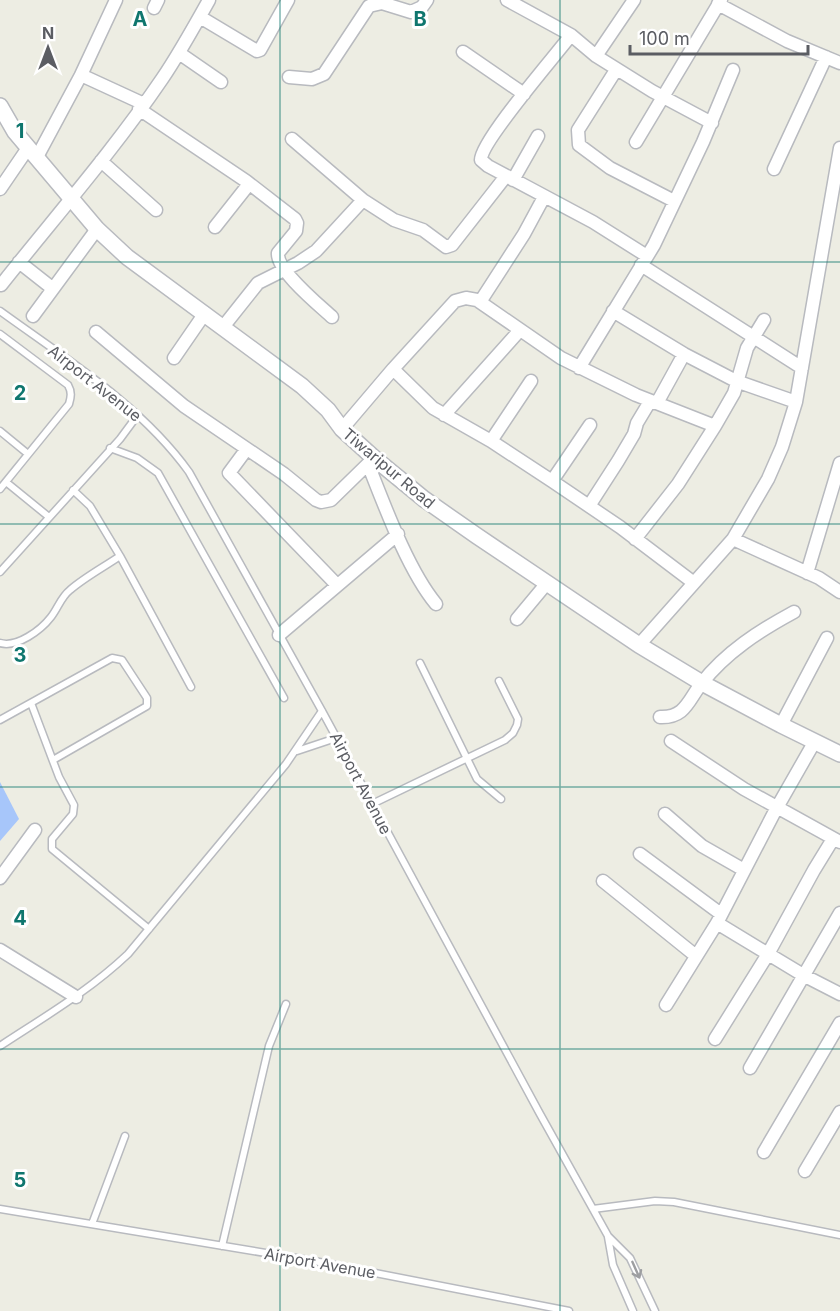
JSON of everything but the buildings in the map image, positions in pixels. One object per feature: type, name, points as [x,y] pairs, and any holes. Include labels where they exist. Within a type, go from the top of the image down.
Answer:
[{"type":"street","points":[[0,189],[33,153],[81,75],[116,0]]},
{"type":"street","points":[[1,285],[101,161],[142,106],[179,53],[209,0]]},
{"type":"street","points":[[200,17],[257,51],[260,50],[288,0]]},
{"type":"street","points":[[289,77],[312,79],[324,74],[369,6],[382,3],[411,12],[422,8],[427,0]]},
{"type":"street","points":[[507,0],[571,35],[616,70],[712,123]]},
{"type":"street","points":[[596,56],[634,0]]},
{"type":"street","points":[[636,142],[719,2],[787,41],[840,63]]},
{"type":"street","points":[[571,35],[524,94],[481,154],[483,163],[593,222],[802,369]]},
{"type":"street","points":[[463,52],[524,94]]},
{"type":"street","points":[[179,53],[221,82]]},
{"type":"street","points":[[774,169],[826,57]]},
{"type":"street","points":[[616,70],[578,130],[579,145],[610,168],[674,201]]},
{"type":"street","points":[[579,368],[644,260],[712,123],[734,70]]},
{"type":"street","points":[[81,75],[142,106],[249,184],[297,223],[296,231],[278,253],[278,260],[284,270],[332,317]]},
{"type":"street","name":"Tiwaripur Road","points":[[0,106],[15,132],[97,230],[127,257],[302,386],[328,410],[371,461],[639,645],[702,683],[840,754]]},
{"type":"street","points":[[292,139],[363,200],[394,220],[423,230],[443,246],[448,247],[510,178],[538,136]]},
{"type":"street","points":[[639,645],[733,539],[768,479],[782,447],[796,402],[836,194],[840,148]]},
{"type":"street","points":[[101,161],[156,210]]},
{"type":"street","points":[[214,227],[249,184]]},
{"type":"street","points":[[480,302],[524,234],[544,197]]},
{"type":"street","points":[[223,327],[258,283],[316,251],[363,200]]},
{"type":"street","points":[[33,316],[97,230]]},
{"type":"street","points":[[19,262],[52,288]]},
{"type":"street","points":[[342,429],[455,302],[466,297],[480,302],[579,368],[715,426]]},
{"type":"street","points":[[613,311],[684,354],[736,381],[796,402]]},
{"type":"street","points":[[174,358],[205,314]]},
{"type":"street","points":[[635,539],[678,484],[715,426],[734,393],[742,359],[764,320]]},
{"type":"street","points":[[444,415],[520,330]]},
{"type":"street","points":[[96,332],[184,406],[321,502],[331,500],[371,461],[398,534],[414,568],[436,604]]},
{"type":"street","points":[[657,403],[684,354]]},
{"type":"street","points":[[393,369],[433,408],[491,441],[552,481],[694,583]]},
{"type":"street","points":[[491,441],[531,381]]},
{"type":"street","points":[[589,507],[624,452],[649,403],[657,403]]},
{"type":"street","points":[[552,481],[590,425]]},
{"type":"street","points":[[246,450],[229,473],[337,585]]},
{"type":"street","points":[[807,573],[835,497],[840,463]]},
{"type":"street","points":[[279,635],[398,534]]},
{"type":"street","points":[[733,539],[840,591]]},
{"type":"street","points":[[517,619],[547,583]]},
{"type":"street","points":[[660,717],[671,717],[682,712],[702,683],[741,645],[758,632],[794,612]]},
{"type":"street","points":[[781,725],[827,638]]},
{"type":"street","points":[[671,741],[744,789],[837,840],[814,870],[768,954],[715,1039]]},
{"type":"street","points":[[666,1005],[719,918],[814,741]]},
{"type":"street","points":[[664,814],[702,846],[744,870]]},
{"type":"street","points":[[0,878],[35,830]]},
{"type":"street","points":[[639,855],[768,954],[840,994]]},
{"type":"street","points":[[603,882],[696,956]]},
{"type":"street","points":[[750,1068],[840,913]]},
{"type":"street","points":[[0,950],[76,997]]},
{"type":"street","points":[[764,1152],[840,1023]]},
{"type":"street","points":[[805,1171],[840,1112]]},
{"type":"lane","name":"Airport Avenue","points":[[0,311],[94,380],[163,438],[189,472],[593,1209],[608,1236],[630,1258],[655,1311]]},
{"type":"lane","points":[[0,334],[68,385],[71,390],[69,404],[0,489]]},
{"type":"lane","points":[[0,572],[137,416]]},
{"type":"lane","points":[[0,431],[28,454]]},
{"type":"lane","points":[[111,448],[137,458],[158,473],[284,698]]},
{"type":"lane","points":[[6,482],[49,517]]},
{"type":"lane","points":[[73,490],[90,506],[120,556],[190,687]]},
{"type":"lane","points":[[0,643],[6,645],[15,643],[36,632],[52,616],[69,591],[120,556]]},
{"type":"lane","points":[[0,720],[117,657],[126,665],[147,698],[145,709],[53,760]]},
{"type":"lane","points":[[420,663],[477,779],[501,800]]},
{"type":"lane","points":[[372,804],[467,760],[505,740],[513,733],[517,725],[515,712],[499,681]]},
{"type":"lane","points":[[32,704],[74,810],[52,840],[52,849],[149,929]]},
{"type":"lane","points":[[0,1046],[76,997],[128,954],[242,819],[296,751],[322,711]]},
{"type":"lane","points":[[296,751],[336,738]]},
{"type":"lane","points":[[222,1246],[269,1046],[285,1004]]},
{"type":"lane","points":[[92,1224],[124,1136]]},
{"type":"lane","points":[[593,1209],[655,1201],[674,1202],[840,1235]]},
{"type":"lane","name":"Airport Avenue","points":[[0,1209],[314,1261],[568,1311]]},
{"type":"lane","points":[[608,1236],[613,1265],[633,1311]]},
{"type":"water","points":[[0,782],[19,819],[0,841]]}]
